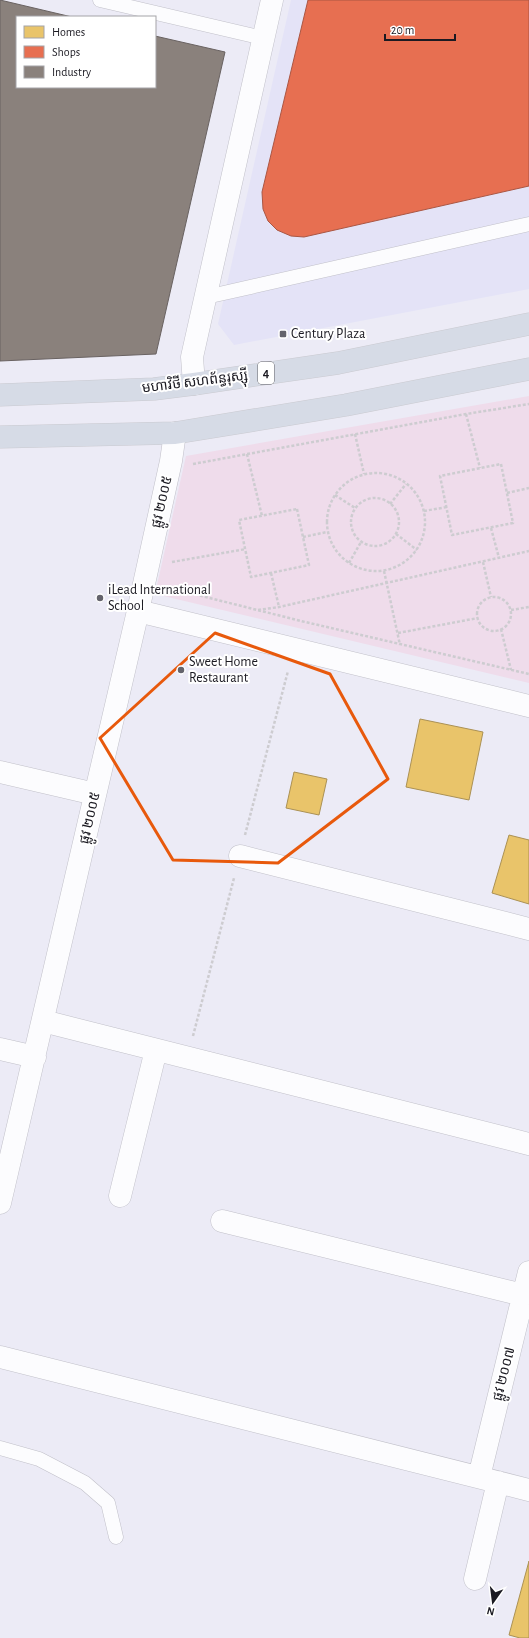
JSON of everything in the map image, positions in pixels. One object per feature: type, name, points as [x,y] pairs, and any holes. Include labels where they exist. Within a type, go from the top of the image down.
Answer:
[{"type":"highway","name":"មហាវិថី សហព័ន្ធរុស្ស៊ី","points":[[0,395],[154,389],[194,384],[338,363],[529,324]]},
{"type":"highway","points":[[0,437],[175,433],[346,405],[529,369]]},
{"type":"street","points":[[194,384],[192,357],[272,0]]},
{"type":"street","name":"ផ្លូវ ២០០៥","points":[[0,1203],[7,1145],[34,1057],[43,1021],[138,611],[171,461],[175,433]]},
{"type":"street","points":[[138,611],[529,706]]},
{"type":"street","points":[[0,772],[95,794]]},
{"type":"street","points":[[240,856],[529,929]]},
{"type":"street","points":[[43,1021],[529,1144]]},
{"type":"street","points":[[0,1049],[34,1057]]},
{"type":"street","points":[[120,1196],[156,1050]]},
{"type":"street","points":[[222,1221],[523,1295]]},
{"type":"street","name":"ផ្លូវ ២០០៧","points":[[474,1579],[488,1480],[523,1295],[529,1272]]},
{"type":"street","points":[[0,1357],[529,1490]]},
{"type":"lane","points":[[100,0],[263,38]]},
{"type":"lane","points":[[206,297],[529,224]]},
{"type":"lane","points":[[0,1448],[39,1459],[85,1483],[108,1503],[116,1537]]},
{"type":"path","points":[[191,464],[529,404]]},
{"type":"path","points":[[466,414],[480,468]]},
{"type":"path","points":[[355,434],[364,474]]},
{"type":"path","points":[[247,454],[262,516]]},
{"type":"path","points":[[501,464],[513,523],[452,535],[440,476],[480,468],[501,464]]},
{"type":"path","points":[[380,473],[395,477],[406,484],[418,497],[424,511],[425,525],[423,538],[417,550],[397,567],[384,571],[369,571],[355,567],[342,559],[332,546],[327,532],[326,520],[328,507],[335,495],[347,482],[364,474],[380,473]]},
{"type":"path","points":[[390,504],[406,484]]},
{"type":"path","points":[[507,493],[529,488]]},
{"type":"path","points":[[335,495],[355,508]]},
{"type":"path","points":[[372,498],[380,499],[390,504],[397,514],[399,522],[396,534],[389,542],[382,546],[366,545],[361,542],[354,535],[351,527],[351,519],[355,508],[364,501],[372,498]]},
{"type":"path","points":[[424,511],[446,507]]},
{"type":"path","points":[[297,508],[309,566],[251,577],[239,520],[262,516],[297,508]]},
{"type":"path","points":[[491,528],[499,558]]},
{"type":"path","points":[[303,537],[327,532]]},
{"type":"path","points":[[396,534],[417,550]]},
{"type":"path","points":[[349,563],[361,542]]},
{"type":"path","points":[[168,563],[246,549]]},
{"type":"path","points":[[256,610],[280,607],[529,551]]},
{"type":"path","points":[[483,562],[491,597]]},
{"type":"path","points":[[384,571],[400,645]]},
{"type":"path","points":[[271,573],[280,607]]},
{"type":"path","points":[[162,586],[400,645],[529,674]]},
{"type":"path","points":[[491,597],[500,598],[507,602],[511,610],[511,619],[506,627],[500,629],[489,630],[482,625],[478,618],[478,608],[483,601],[491,597]]},
{"type":"path","points":[[511,610],[529,607]]},
{"type":"path","points":[[398,634],[478,618]]},
{"type":"path","points":[[500,629],[511,670]]},
{"type":"highlighted area","points":[[215,633],[330,674],[388,779],[278,863],[173,860],[100,738]]},
{"type":"shaded area","points":[[291,0],[529,0],[529,289],[234,345],[218,324]]},
{"type":"shaded area","points":[[529,396],[529,683],[155,594],[186,456]]},
{"type":"building: Homes","points":[[420,719],[483,732],[469,800],[406,787]]},
{"type":"building: Homes","points":[[294,772],[327,779],[319,815],[286,808]]},
{"type":"building: Homes","points":[[509,835],[529,840],[529,904],[492,893]]},
{"type":"building: Homes","points":[[529,1561],[529,1638],[520,1638],[509,1635]]},
{"type":"building: Shops","points":[[308,0],[529,0],[529,186],[304,237],[291,236],[277,230],[268,221],[263,209],[262,192]]},
{"type":"building: Industry","points":[[0,0],[68,16],[16,16],[16,88],[156,88],[156,36],[225,52],[156,354],[0,361]]},
{"type":"place","name":"Century Plaza","points":[[283,334]]},
{"type":"place","name":"iLead International School","points":[[100,598]]},
{"type":"place","name":"Sweet Home Restaurant","points":[[181,670]]}]
